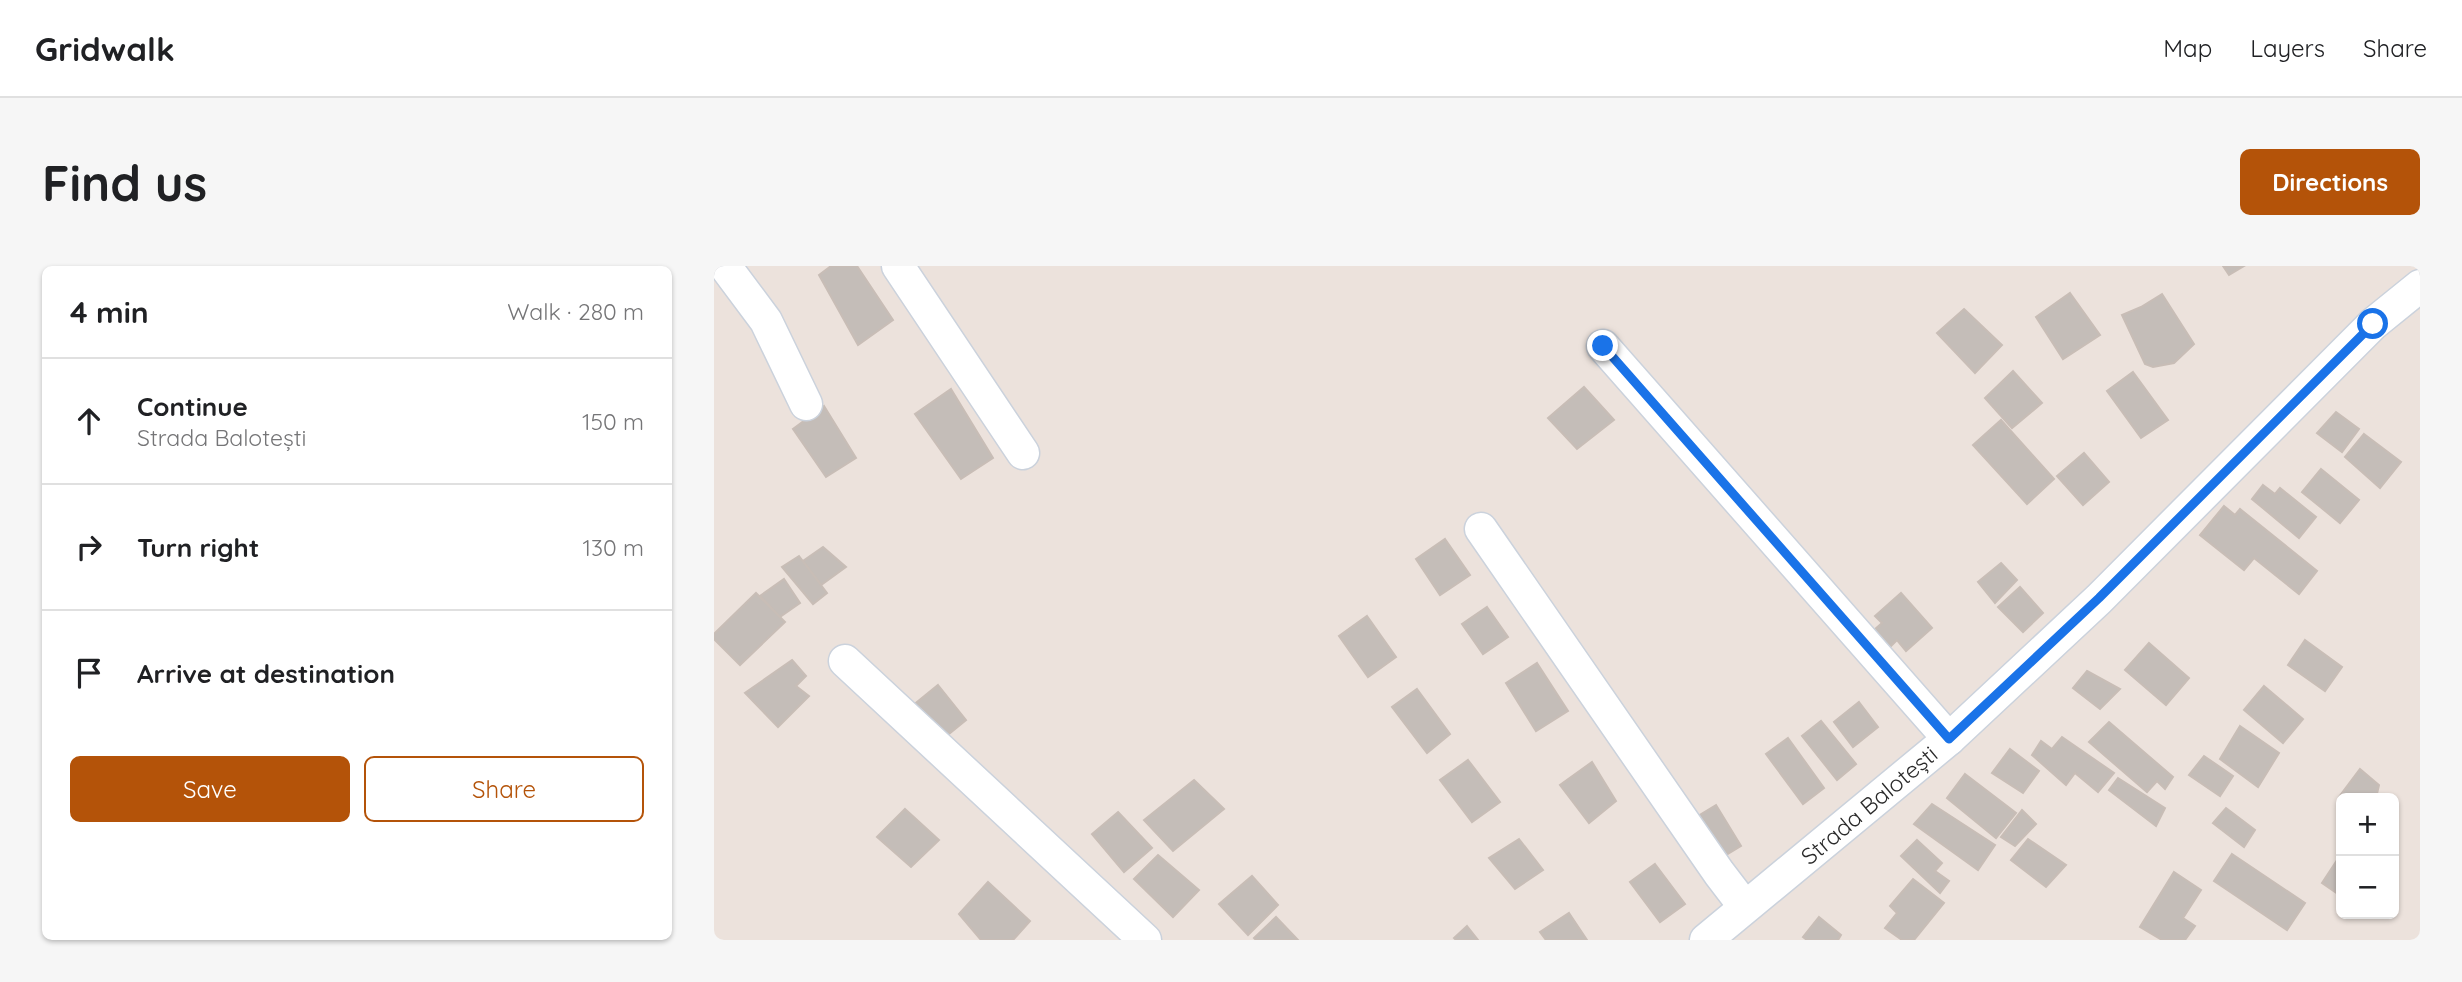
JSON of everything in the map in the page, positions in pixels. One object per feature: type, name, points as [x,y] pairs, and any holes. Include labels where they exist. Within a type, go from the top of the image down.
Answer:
[{"type":"street","points":[[725,266],[766,321],[806,404]]},
{"type":"street","points":[[898,266],[1023,453]]},
{"type":"street","name":"Strada Balotești","points":[[1706,940],[1949,739],[2099,598],[2373,324],[2420,286]]},
{"type":"street","points":[[1603,346],[1949,739]]},
{"type":"street","points":[[1481,529],[1745,907]]},
{"type":"street","points":[[845,661],[1145,940]]},
{"type":"building","points":[[831,266],[857,266],[893,320],[858,345],[819,275]]},
{"type":"building","points":[[2223,266],[2244,266],[2229,275]]},
{"type":"building","points":[[2070,293],[2100,335],[2063,359],[2036,317]]},
{"type":"building","points":[[2162,294],[2194,344],[2174,363],[2153,367],[2145,364],[2122,315]]},
{"type":"building","points":[[1964,309],[2002,345],[1975,373],[1937,333]]},
{"type":"building","points":[[2013,371],[2042,403],[2012,428],[1985,398]]},
{"type":"building","points":[[2133,372],[2168,420],[2141,438],[2107,391]]},
{"type":"building","points":[[1584,387],[1614,420],[1577,449],[1548,418]]},
{"type":"building","points":[[951,389],[993,458],[961,479],[915,414]]},
{"type":"building","points":[[824,406],[856,458],[826,477],[793,429]]},
{"type":"building","points":[[2336,412],[2359,429],[2342,452],[2317,433]]},
{"type":"building","points":[[2001,420],[2054,479],[2027,504],[1973,445]]},
{"type":"building","points":[[2364,434],[2401,462],[2380,488],[2345,457]]},
{"type":"building","points":[[2084,453],[2109,482],[2083,505],[2057,476]]},
{"type":"building","points":[[2321,469],[2359,500],[2340,523],[2302,492]]},
{"type":"building","points":[[2263,485],[2275,494],[2280,488],[2316,517],[2299,538],[2252,499]]},
{"type":"building","points":[[2224,506],[2235,515],[2240,509],[2317,571],[2299,594],[2254,558],[2244,570],[2200,535]]},
{"type":"building","points":[[1445,539],[1470,575],[1440,595],[1416,559]]},
{"type":"building","points":[[823,547],[846,567],[821,585],[803,561]]},
{"type":"building","points":[[799,556],[827,593],[813,604],[782,567]]},
{"type":"building","points":[[2001,563],[2017,580],[1995,603],[1978,582]]},
{"type":"building","points":[[784,579],[800,603],[780,617],[760,596]]},
{"type":"building","points":[[2020,587],[2043,613],[2023,632],[1998,607]]},
{"type":"building","points":[[756,593],[785,622],[740,665],[714,639],[714,634]]},
{"type":"building","points":[[1901,593],[1932,628],[1906,651],[1897,640],[1890,647],[1875,629],[1882,623],[1875,616]]},
{"type":"building","points":[[1487,607],[1508,637],[1483,654],[1462,624]]},
{"type":"building","points":[[1367,616],[1396,657],[1368,677],[1339,636]]},
{"type":"building","points":[[2305,640],[2342,667],[2325,691],[2288,665]]},
{"type":"building","points":[[2149,643],[2189,678],[2166,705],[2125,670]]},
{"type":"building","points":[[792,660],[806,676],[796,686],[809,696],[778,727],[745,693]]},
{"type":"building","points":[[1537,663],[1568,711],[1536,731],[1506,683]]},
{"type":"building","points":[[2087,671],[2120,689],[2100,709],[2073,688]]},
{"type":"building","points":[[938,685],[966,720],[939,742],[911,707]]},
{"type":"building","points":[[2264,686],[2303,719],[2283,743],[2244,710]]},
{"type":"building","points":[[1417,689],[1450,734],[1427,753],[1392,707]]},
{"type":"building","points":[[1859,702],[1878,727],[1853,747],[1834,722]]},
{"type":"building","points":[[1821,721],[1856,764],[1837,780],[1802,736]]},
{"type":"building","points":[[2109,722],[2173,777],[2165,789],[2157,781],[2147,792],[2089,742]]},
{"type":"building","points":[[2240,726],[2279,753],[2258,787],[2220,759]]},
{"type":"building","points":[[2062,737],[2114,773],[2098,792],[2075,773],[2066,785],[2032,755],[2041,741],[2052,749]]},
{"type":"building","points":[[1788,738],[1824,788],[1803,804],[1766,754]]},
{"type":"building","points":[[2010,749],[2039,771],[2023,793],[1992,773]]},
{"type":"building","points":[[2204,756],[2233,776],[2220,796],[2189,775]]},
{"type":"building","points":[[1468,760],[1500,802],[1472,822],[1440,780]]},
{"type":"building","points":[[1592,762],[1616,801],[1589,823],[1560,785]]},
{"type":"building","points":[[2360,769],[2379,785],[2377,793],[2342,793]]},
{"type":"building","points":[[1965,774],[2016,813],[1996,838],[1947,798]]},
{"type":"building","points":[[2118,778],[2165,808],[2156,826],[2109,790]]},
{"type":"building","points":[[1194,780],[1224,809],[1173,851],[1144,820]]},
{"type":"building","points":[[1932,804],[1995,845],[1978,870],[1914,824]]},
{"type":"building","points":[[1716,805],[1741,846],[1718,860],[1693,819]]},
{"type":"building","points":[[2226,808],[2255,830],[2244,847],[2213,823]]},
{"type":"building","points":[[905,809],[939,840],[911,867],[877,837]]},
{"type":"building","points":[[2022,810],[2036,824],[2015,846],[2001,837]]},
{"type":"building","points":[[1118,812],[1152,848],[1124,872],[1092,834]]},
{"type":"building","points":[[1519,839],[1543,870],[1515,889],[1489,858]]},
{"type":"building","points":[[2028,839],[2066,865],[2046,887],[2011,860]]},
{"type":"building","points":[[1917,840],[1942,863],[1935,871],[1949,881],[1940,893],[1901,856]]},
{"type":"building","points":[[2232,854],[2305,903],[2287,930],[2214,881]]},
{"type":"building","points":[[1158,855],[1199,890],[1173,917],[1134,879]]},
{"type":"building","points":[[2336,862],[2336,893],[2322,883]]},
{"type":"building","points":[[1655,864],[1685,904],[1660,922],[1630,882]]},
{"type":"building","points":[[2174,872],[2201,890],[2183,918],[2195,926],[2185,940],[2162,940],[2140,927]]},
{"type":"building","points":[[1252,876],[1278,905],[1248,935],[1219,904]]},
{"type":"building","points":[[1913,879],[1944,903],[1914,940],[1902,940],[1885,928],[1897,913],[1890,906]]},
{"type":"building","points":[[988,882],[1030,921],[1013,940],[981,940],[959,914]]},
{"type":"building","points":[[1569,913],[1587,940],[1546,940],[1540,932]]},
{"type":"building","points":[[1276,917],[1298,940],[1254,938]]},
{"type":"building","points":[[1819,917],[1841,935],[1838,940],[1807,940],[1803,937]]},
{"type":"building","points":[[1467,926],[1478,940],[1456,940],[1454,938]]},
{"type":"route","points":[[1603,346],[1949,739],[2099,598],[2373,324]]}]
